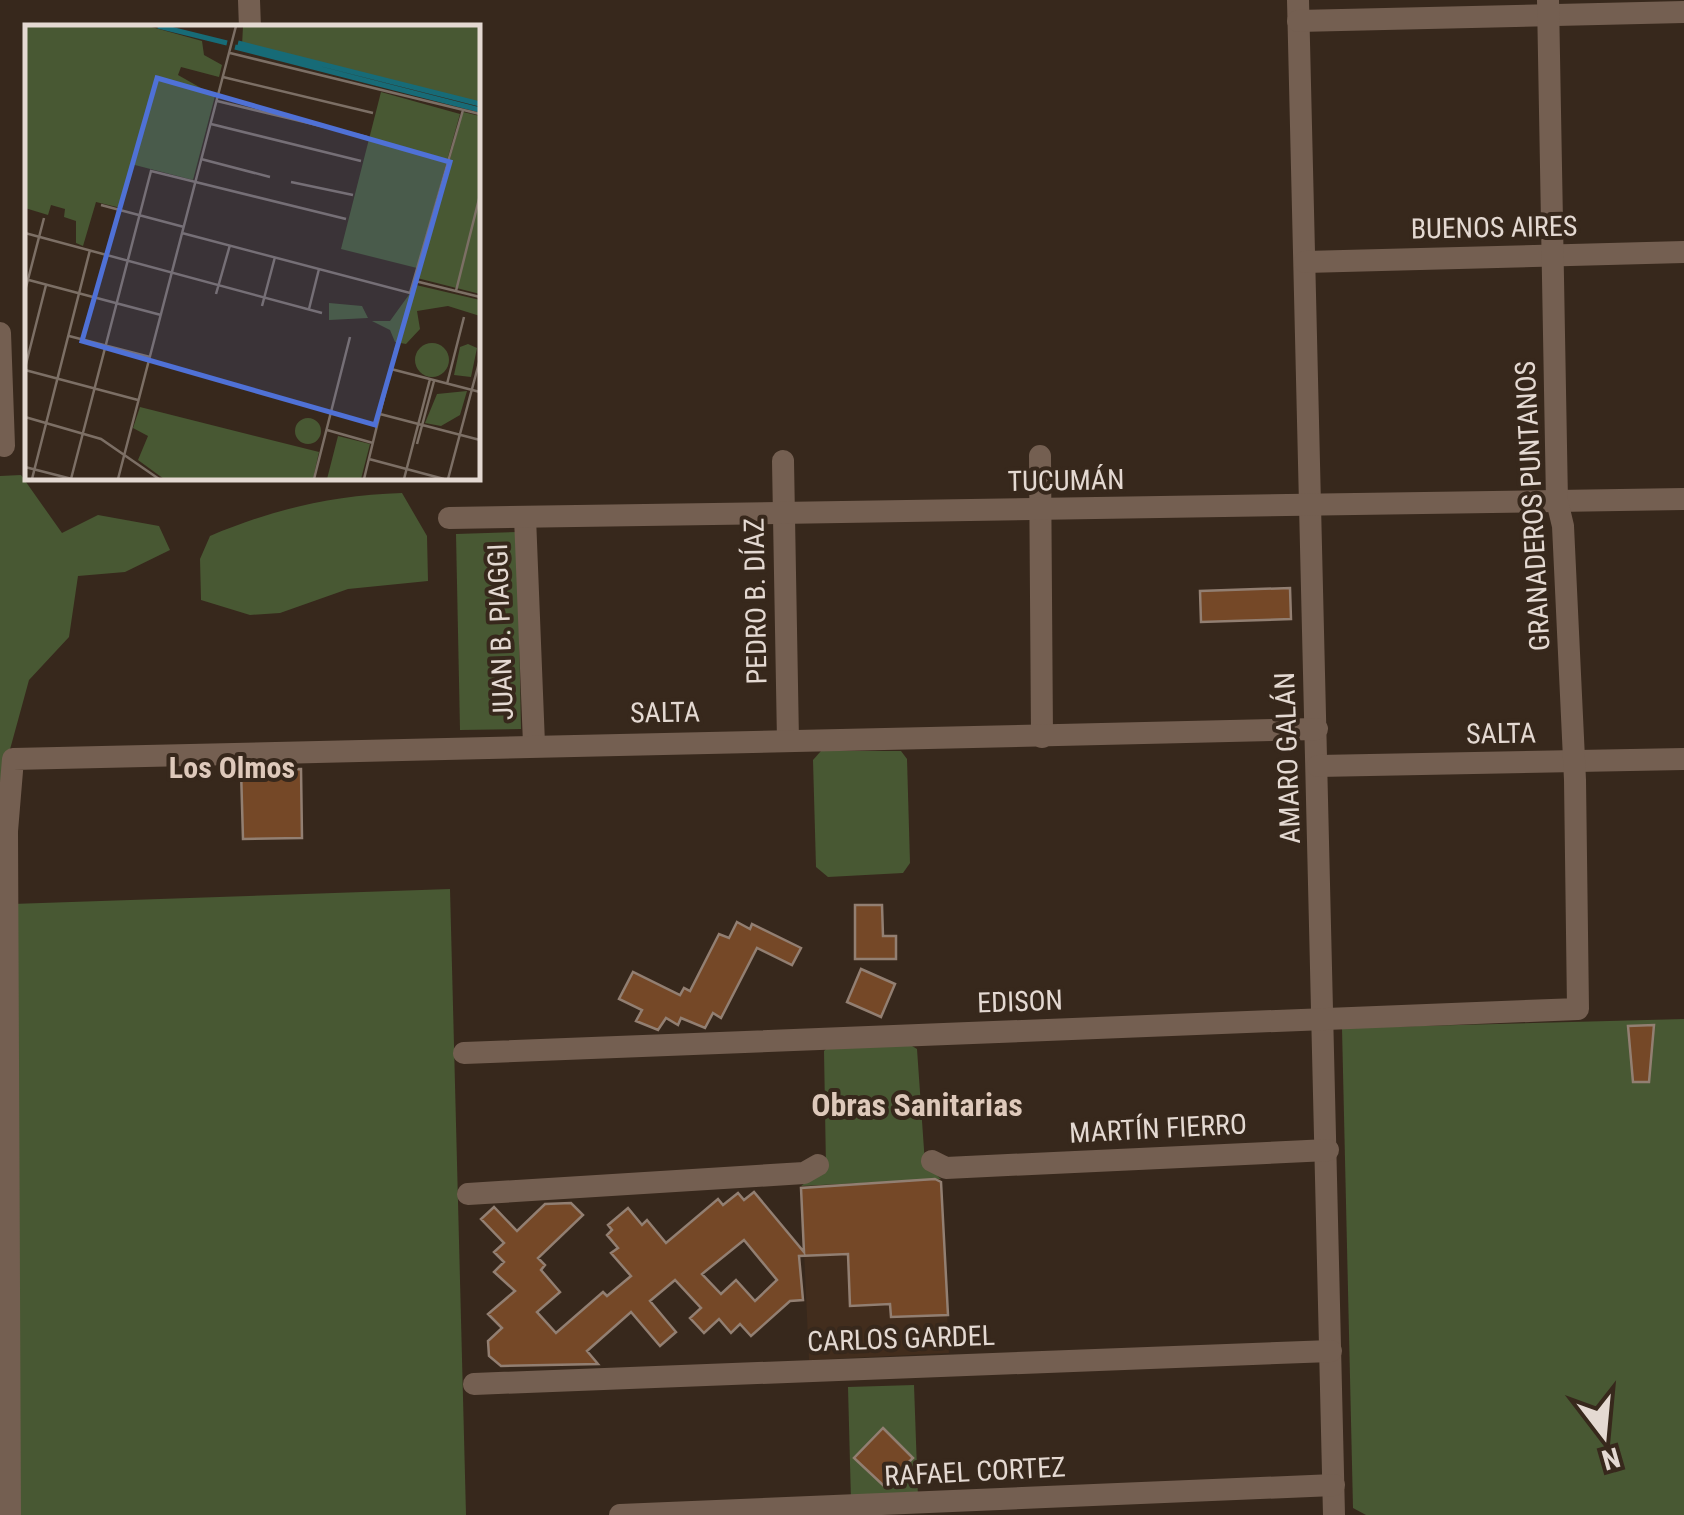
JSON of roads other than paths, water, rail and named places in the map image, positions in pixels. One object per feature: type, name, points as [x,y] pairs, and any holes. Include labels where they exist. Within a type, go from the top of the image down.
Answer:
[{"type":"street","points":[[249,0],[250,25]]},
{"type":"street","points":[[1298,10],[1548,8],[1684,12]]},
{"type":"street","name":"GRANADEROS PUNTANOS","points":[[1548,8],[1557,500],[1563,526],[1573,761],[1578,1009]]},
{"type":"street","name":"AMARO GALÁN","points":[[1298,10],[1334,1515]]},
{"type":"street","name":"BUENOS AIRES","points":[[1305,262],[1684,252]]},
{"type":"street","points":[[0,333],[4,446]]},
{"type":"street","points":[[1040,456],[1042,737]]},
{"type":"street","name":"PEDRO B. DÍAZ","points":[[782,461],[788,740]]},
{"type":"street","name":"TUCUMÁN","points":[[448,518],[1684,498]]},
{"type":"street","name":"JUAN B. PIAGGI","points":[[525,517],[534,744]]},
{"type":"street","name":"SALTA","points":[[3,831],[13,759],[534,744],[1318,729]]},
{"type":"street","name":"SALTA","points":[[1318,766],[1684,759]]},
{"type":"street","points":[[3,831],[8,904],[10,1515]]},
{"type":"street","name":"EDISON","points":[[464,1053],[1578,1009]]},
{"type":"street","name":"MARTÍN FIERRO","points":[[932,1160],[946,1168],[1328,1150]]},
{"type":"street","points":[[468,1194],[804,1173],[818,1165]]},
{"type":"street","name":"CARLOS GARDEL","points":[[474,1384],[1331,1352]]},
{"type":"street","name":"RAFAEL CORTEZ","points":[[620,1515],[1334,1485]]},
{"type":"district","name":"Los Olmos","points":[[232,768]]},
{"type":"district","name":"Obras Sanitarias","points":[[917,1105]]}]
